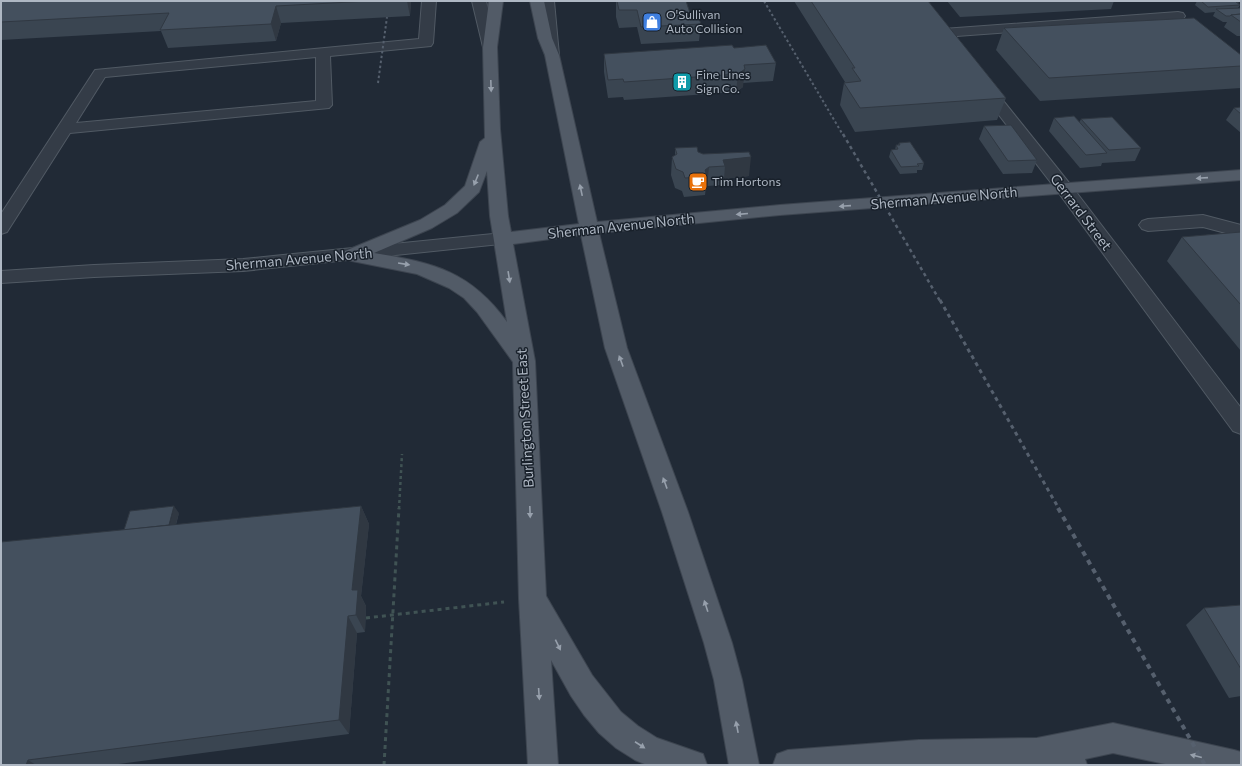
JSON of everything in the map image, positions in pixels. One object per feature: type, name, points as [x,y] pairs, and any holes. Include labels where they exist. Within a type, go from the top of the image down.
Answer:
[{"type":"main road","name":"Burlington Street East","points":[[496,1],[490,47],[492,129],[499,216],[524,361],[533,599],[544,765]]},
{"type":"main road","points":[[537,1],[545,38],[552,55],[616,348],[675,512],[718,643],[728,680],[744,765]]},
{"type":"main road","points":[[352,255],[426,224],[451,209],[473,188],[492,129]]},
{"type":"main road","name":"Sherman Avenue North","points":[[503,239],[589,228],[780,210],[1241,176]]},
{"type":"main road","points":[[352,255],[410,265],[445,277],[463,288],[483,306],[524,361]]},
{"type":"main road","points":[[533,599],[566,662],[581,686],[617,728],[646,749],[692,765]]},
{"type":"main road","points":[[788,765],[919,755],[1037,753],[1113,738],[1176,750],[1234,765]]},
{"type":"main road","points":[[1037,753],[1072,765]]},
{"type":"street","points":[[1,228],[100,73],[426,43],[428,1]]},
{"type":"street","points":[[479,1],[490,47]]},
{"type":"street","points":[[547,1],[552,55]]},
{"type":"street","points":[[1164,5],[1191,26]]},
{"type":"street","points":[[953,45],[939,28],[1178,16]]},
{"type":"street","points":[[64,129],[324,105],[323,53]]},
{"type":"street","name":"Gerrard Street","points":[[977,76],[1064,188],[1241,425]]},
{"type":"street","points":[[1148,225],[1203,221],[1241,231]]},
{"type":"street","name":"Sherman Avenue North","points":[[1,278],[94,271],[243,265],[503,239]]},
{"type":"path","points":[[384,765],[402,454]]},
{"type":"path","points":[[366,618],[533,599]]},
{"type":"building","points":[[1,1],[369,1],[276,6],[271,24],[160,30],[169,13],[1,22]]},
{"type":"building","points":[[617,1],[686,1],[691,16],[698,16],[701,24],[641,27],[637,10],[619,10]]},
{"type":"building","points":[[811,1],[928,1],[1006,98],[860,108],[844,83],[861,81],[852,68],[855,68]]},
{"type":"building","points":[[1201,1],[1235,1],[1240,5],[1208,7]]},
{"type":"building","points":[[1241,8],[1241,14],[1230,16],[1226,16],[1216,9]]},
{"type":"building","points":[[1241,14],[1241,22],[1231,15]]},
{"type":"building","points":[[1194,18],[1241,55],[1241,66],[1049,78],[1004,28]]},
{"type":"building","points":[[732,45],[734,48],[766,45],[776,63],[744,65],[745,69],[738,74],[624,82],[623,79],[608,80],[604,54]]},
{"type":"building","points":[[1241,107],[1241,114],[1234,108]]},
{"type":"building","points":[[1074,116],[1107,153],[1086,155],[1054,118]]},
{"type":"building","points":[[1112,117],[1141,148],[1109,150],[1081,119]]},
{"type":"building","points":[[1011,125],[1037,160],[1008,161],[984,126]]},
{"type":"building","points":[[910,142],[924,163],[917,164],[919,166],[901,167],[891,150],[898,149],[896,145],[900,145],[899,143]]},
{"type":"building","points":[[697,147],[698,152],[703,154],[749,152],[751,157],[723,160],[725,166],[709,167],[705,170],[707,177],[685,178],[683,172],[676,169],[672,157],[677,154],[675,148]]},
{"type":"building","points":[[1241,232],[1241,305],[1182,237]]},
{"type":"building","points":[[174,506],[169,525],[124,530],[130,511]]},
{"type":"building","points":[[361,506],[352,590],[358,590],[356,615],[348,616],[339,720],[28,760],[26,765],[1,765],[1,542]]},
{"type":"building","points":[[1241,605],[1241,669],[1204,608]]},
{"type":"railway","points":[[764,1],[843,135]]},
{"type":"railway","points":[[378,83],[387,17]]},
{"type":"railway","points":[[843,134],[940,301]]},
{"type":"railway","points":[[940,300],[1059,509]]},
{"type":"railway","points":[[1058,508],[1205,765]]},
{"type":"place","name":"O'Sullivan Auto Collision","points":[[652,22]]},
{"type":"place","name":"Fine Lines Sign Co.","points":[[682,82]]},
{"type":"place","name":"Tim Hortons","points":[[698,182]]}]
